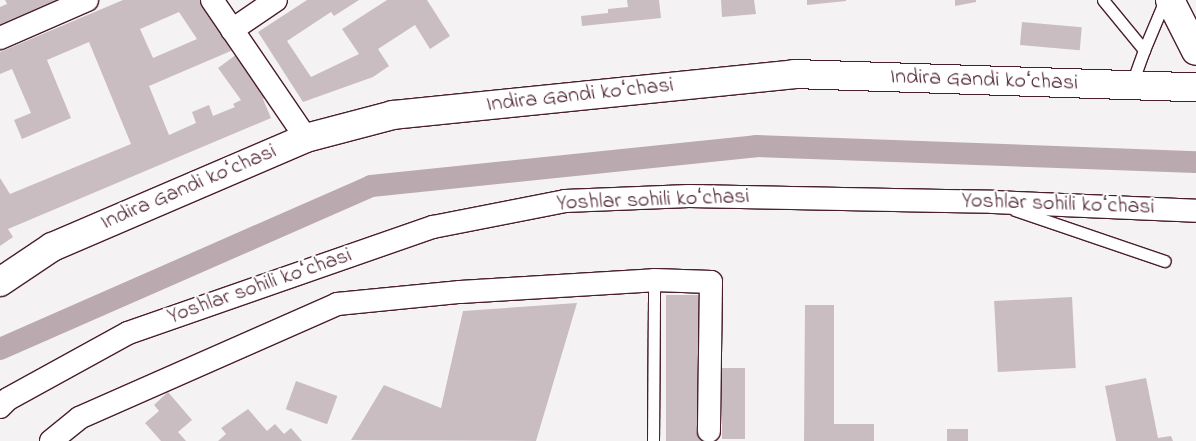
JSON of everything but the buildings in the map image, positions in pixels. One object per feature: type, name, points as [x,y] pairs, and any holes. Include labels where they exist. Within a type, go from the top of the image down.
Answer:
[{"type":"street","points":[[0,38],[87,0]]},
{"type":"street","points":[[212,0],[306,138]]},
{"type":"street","points":[[232,30],[276,0]]},
{"type":"street","points":[[1170,0],[1196,51]]},
{"type":"street","name":"Indira Gandi koʻchasi","points":[[0,282],[52,247],[306,138],[393,115],[794,74],[1196,87]]},
{"type":"street","name":"Yoshlar sohili koʻchasi","points":[[0,407],[8,399],[128,333],[433,227],[565,201],[689,196],[992,202],[1196,211]]},
{"type":"street","points":[[51,441],[78,418],[337,304],[460,292],[654,280],[711,282],[709,431]]},
{"type":"lane","points":[[1103,0],[1144,50]]},
{"type":"lane","points":[[1132,85],[1165,0]]},
{"type":"lane","points":[[992,202],[1165,261]]},
{"type":"lane","points":[[653,441],[654,280]]},
{"type":"waterway","points":[[0,349],[371,186],[756,146],[1196,162]]}]
